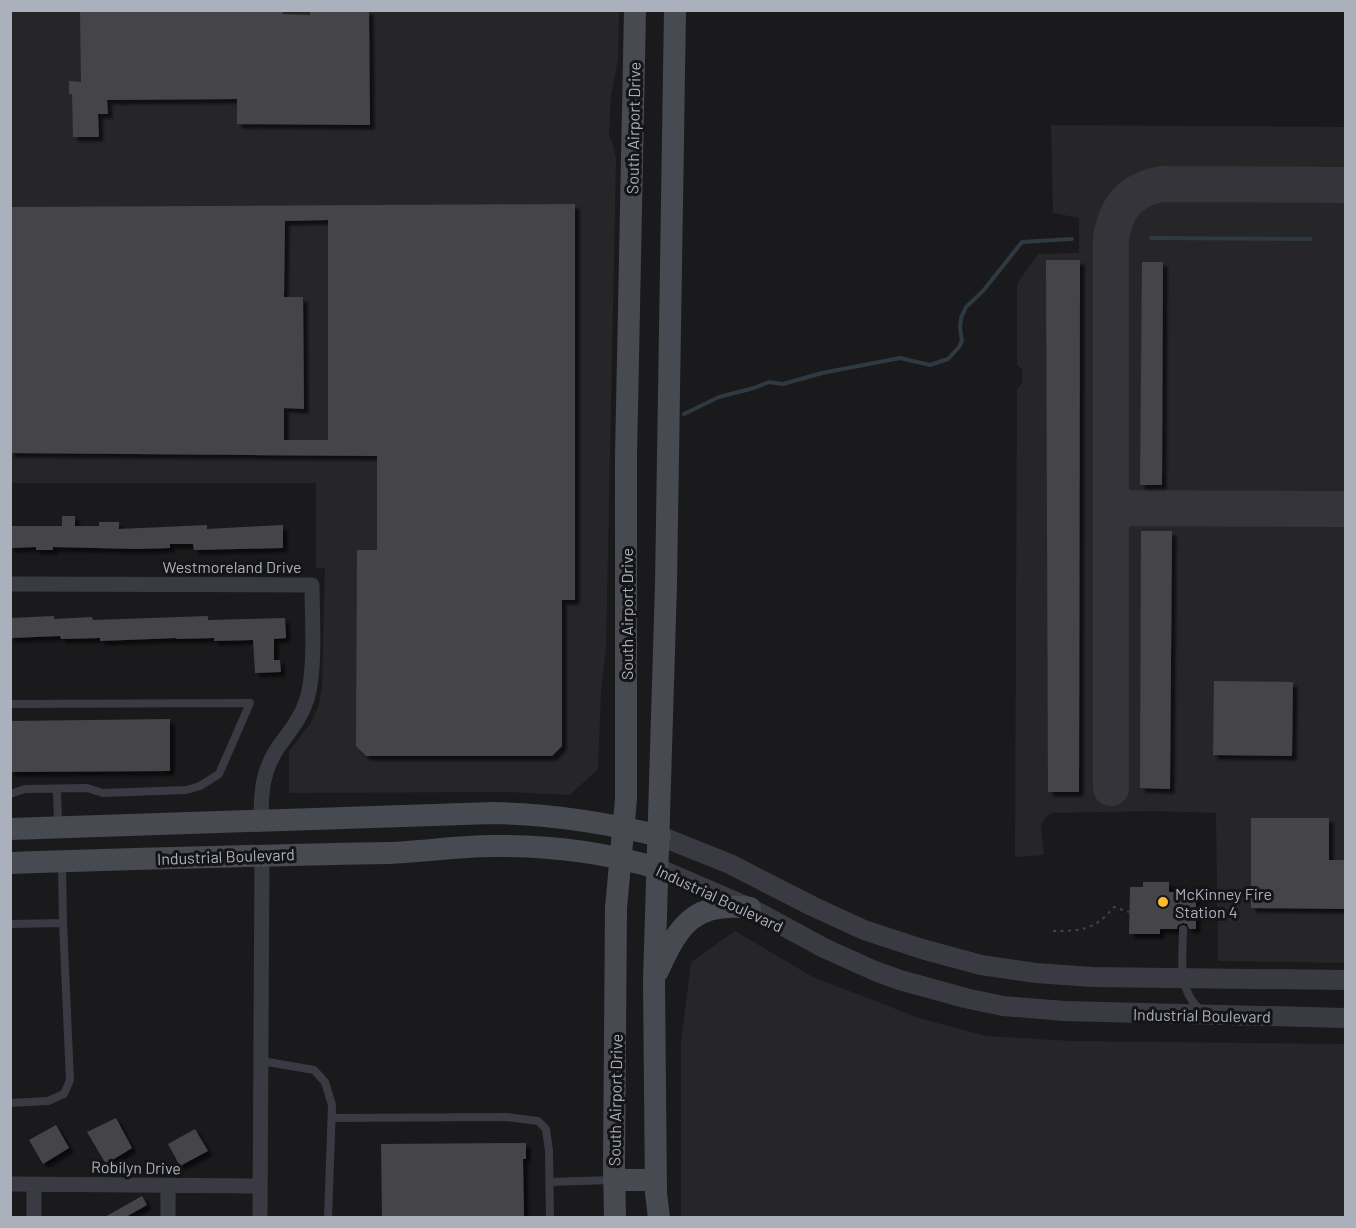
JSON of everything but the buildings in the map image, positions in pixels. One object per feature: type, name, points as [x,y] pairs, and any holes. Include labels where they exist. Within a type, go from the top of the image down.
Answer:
[{"type":"main road","name":"South Airport Drive","points":[[615,1218],[616,908],[626,799],[626,468],[635,10]]},
{"type":"main road","points":[[659,1218],[656,1180],[654,981],[666,584],[675,10]]},
{"type":"main road","name":"Industrial Boulevard","points":[[10,829],[517,813],[553,815],[660,836]]},
{"type":"main road","points":[[261,821],[262,855]]},
{"type":"main road","name":"Industrial Boulevard","points":[[10,862],[398,852],[505,846],[561,848],[620,858],[657,868]]},
{"type":"main road","points":[[654,981],[670,944],[688,922],[720,906],[750,908]]},
{"type":"main road","points":[[614,1180],[656,1180]]},
{"type":"street","name":"Westmoreland Drive","points":[[10,584],[312,585],[311,674],[307,698],[298,719],[278,747],[264,775],[261,821]]},
{"type":"street","name":"Industrial Boulevard","points":[[660,836],[730,864],[864,930],[951,957],[1006,969],[1053,975],[1346,980]]},
{"type":"street","points":[[260,1218],[262,855]]},
{"type":"street","name":"Industrial Boulevard","points":[[657,868],[750,908],[824,948],[875,971],[965,998],[1035,1010],[1346,1018]]},
{"type":"street","name":"Robilyn Drive","points":[[10,1184],[260,1186]]},
{"type":"street","points":[[34,1184],[34,1218]]},
{"type":"street","points":[[168,1186],[168,1218]]},
{"type":"lane","points":[[10,704],[250,703],[219,774],[200,786],[186,790],[115,793],[103,793],[87,788],[25,789],[10,794]]},
{"type":"lane","points":[[57,789],[58,827]]},
{"type":"lane","points":[[10,1103],[48,1101],[64,1094],[70,1080],[62,861]]},
{"type":"lane","points":[[10,924],[63,923]]},
{"type":"lane","points":[[1183,929],[1183,985],[1191,999],[1207,1014]]},
{"type":"lane","points":[[262,1061],[314,1070],[325,1082],[332,1105],[328,1218]]},
{"type":"lane","points":[[332,1118],[506,1118],[538,1121],[546,1129],[549,1151],[550,1218]]},
{"type":"lane","points":[[550,1182],[614,1180]]},
{"type":"path","points":[[1053,931],[1086,929],[1102,919],[1114,907],[1130,912]]},
{"type":"shaded area","points":[[10,11],[619,11],[618,61],[611,95],[609,135],[616,160],[606,649],[601,693],[598,769],[570,795],[509,792],[289,793],[289,751],[310,724],[319,705],[322,686],[325,568],[316,568],[316,483],[11,483]]},
{"type":"shaded area","points":[[1051,125],[1345,127],[1345,963],[1218,961],[1216,813],[1152,811],[1052,813],[1041,825],[1044,855],[1015,857],[1017,389],[1022,383],[1022,369],[1017,365],[1017,284],[1038,254],[1079,253],[1079,218],[1053,213]]},
{"type":"shaded area","points":[[735,931],[813,977],[919,1018],[986,1036],[1072,1041],[1345,1044],[1345,1217],[681,1217],[681,1042],[691,962]]},
{"type":"waterway","points":[[1151,238],[1310,239]]},
{"type":"waterway","points":[[684,414],[719,397],[769,382],[783,384],[822,373],[900,358],[930,365],[948,359],[962,341],[961,318],[966,307],[983,291],[1022,242],[1072,239]]},
{"type":"taxiway","points":[[1111,788],[1111,238],[1113,227],[1126,202],[1141,191],[1162,184],[1346,185]]},
{"type":"taxiway","points":[[1112,508],[1346,509]]},
{"type":"place","name":"McKinney Fire Station 4","points":[[1163,902]]}]
